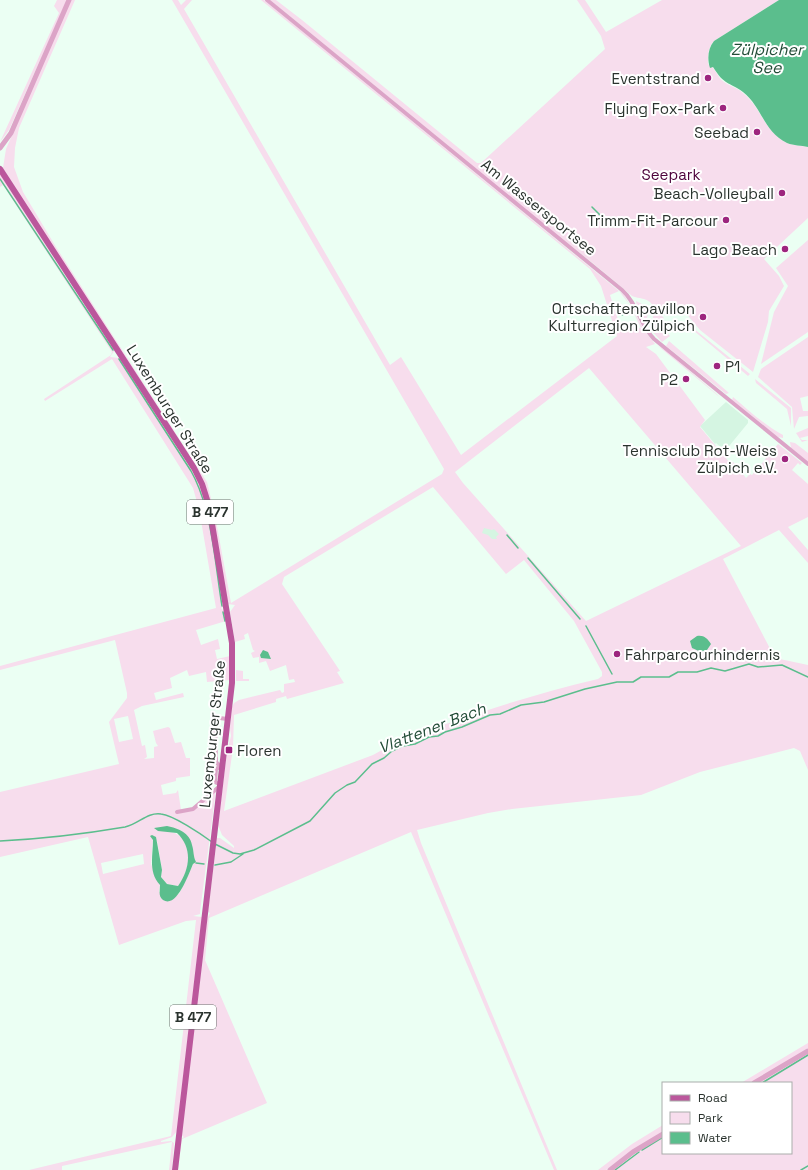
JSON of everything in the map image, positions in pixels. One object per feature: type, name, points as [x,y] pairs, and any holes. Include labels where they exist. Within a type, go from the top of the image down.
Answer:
[{"type":"main road","name":"Luxemburger Straße","points":[[0,169],[183,452],[202,484],[209,506],[232,643],[233,670],[221,785],[175,1170]]},
{"type":"street","points":[[0,148],[11,132],[69,0]]},
{"type":"street","name":"Am Wassersportsee","points":[[267,0],[622,290],[631,299],[654,339],[808,464]]},
{"type":"street","points":[[222,766],[216,762],[215,723],[219,718],[228,719]]},
{"type":"street","points":[[177,812],[193,809],[221,785]]},
{"type":"street","points":[[756,1082],[808,1051]]},
{"type":"street","points":[[610,1170],[633,1152],[662,1135]]},
{"type":"shaded area","points":[[726,402],[748,420],[748,423],[725,451],[716,443],[715,444],[700,426]]},
{"type":"shaded area","points":[[487,517],[506,539],[490,554],[471,531]]},
{"type":"green space","points":[[57,0],[67,0],[9,130],[0,142],[59,13],[54,6]]},
{"type":"green space","points":[[71,0],[75,0],[19,128],[15,148],[14,167],[23,192],[56,247],[207,482],[215,515],[231,603],[442,474],[444,469],[172,0],[178,0],[181,5],[186,0],[192,0],[184,9],[390,365],[401,357],[461,455],[617,336],[601,286],[590,269],[261,0],[264,0],[624,295],[630,304],[619,291],[610,295],[621,329],[627,327],[641,328],[630,306],[655,344],[646,347],[656,354],[705,420],[700,427],[730,463],[733,462],[738,466],[738,472],[740,467],[745,471],[743,474],[746,478],[750,474],[752,475],[778,444],[802,463],[800,465],[798,463],[792,470],[808,484],[808,517],[788,527],[808,550],[808,563],[779,530],[723,559],[775,658],[808,665],[808,770],[800,751],[794,748],[700,772],[641,795],[512,809],[488,813],[417,830],[421,843],[557,1170],[554,1170],[411,832],[209,918],[205,960],[267,1103],[182,1139],[177,1170],[181,1139],[184,1137],[181,1135],[207,919],[210,913],[208,912],[217,838],[220,838],[234,848],[234,846],[222,835],[218,825],[227,752],[231,736],[230,728],[232,707],[234,703],[239,700],[280,690],[282,693],[284,692],[284,684],[295,682],[294,679],[289,680],[286,665],[270,671],[266,661],[259,663],[259,657],[253,658],[251,653],[255,651],[253,650],[248,633],[244,635],[245,639],[235,642],[230,612],[235,605],[228,604],[209,497],[3,168],[6,149]],"holes":[[[589,368],[741,546],[586,621],[463,483],[455,472]],[[433,487],[506,574],[524,560],[574,621],[602,672],[602,676],[598,679],[523,699],[430,730],[401,741],[373,755],[224,811],[233,748],[234,715],[276,702],[276,699],[286,696],[287,699],[344,683],[337,672],[340,671],[282,584],[284,577]],[[484,528],[494,529],[499,534],[496,537],[497,539],[492,539],[488,535],[482,533]]]},
{"type":"green space","name":"Seepark","points":[[270,0],[276,0],[302,20],[477,163],[481,163],[605,49],[601,36],[577,0],[585,0],[606,32],[662,0],[779,0],[714,41],[709,49],[708,58],[708,64],[722,80],[741,91],[749,99],[773,133],[787,143],[808,147],[808,218],[764,259],[779,276],[784,286],[769,311],[768,322],[753,372],[700,330],[679,305],[667,316],[661,310],[655,309],[650,302],[632,296],[587,258],[495,186],[451,148]]},
{"type":"green space","points":[[0,174],[114,351],[110,357],[119,358],[198,481],[206,502],[223,607],[221,608],[224,611],[226,621],[196,630],[201,645],[218,639],[220,649],[215,650],[217,659],[230,656],[230,680],[207,682],[206,672],[189,676],[187,670],[170,678],[172,688],[154,693],[156,700],[183,693],[184,697],[142,706],[134,710],[142,746],[145,745],[147,757],[144,759],[154,758],[154,747],[158,746],[153,731],[168,727],[170,728],[175,743],[181,742],[186,758],[190,758],[190,776],[176,778],[176,781],[161,785],[163,795],[176,793],[178,790],[181,810],[195,807],[184,811],[175,810],[175,813],[182,813],[193,809],[216,790],[200,914],[193,916],[202,917],[177,1131],[172,1137],[161,1141],[171,1141],[174,1143],[172,1170],[169,1170],[172,1142],[62,1166],[62,1170],[29,1170],[171,1136],[196,920],[186,921],[119,945],[88,837],[0,857],[0,792],[119,764],[109,722],[127,698],[127,693],[115,640],[0,670],[0,666],[216,608],[199,509],[193,488],[112,359],[45,401],[44,399],[111,355],[112,352],[3,185],[0,187]],"holes":[[[128,716],[133,739],[119,742],[114,719]],[[177,829],[183,832],[189,839],[195,860],[179,894],[159,892],[160,885],[151,864],[153,839],[157,841],[162,870],[161,877],[167,884],[178,886],[187,868],[189,858],[188,849],[185,841],[179,835],[170,832],[158,831]],[[143,854],[144,864],[103,874],[101,863]]]},
{"type":"green space","points":[[808,240],[808,332],[761,364],[774,312],[788,286],[776,268]]},
{"type":"green space","points":[[636,301],[648,307],[648,315],[645,322],[637,308]]},
{"type":"green space","points":[[654,313],[659,313],[664,318],[658,323],[670,336],[662,342],[650,329]]},
{"type":"green space","points":[[688,324],[750,374],[748,376],[687,325]]},
{"type":"green space","points":[[808,337],[808,396],[800,398],[803,411],[808,411],[808,416],[799,417],[794,429],[792,407],[758,377],[761,369]]},
{"type":"green space","points":[[669,341],[729,393],[726,394],[666,346]]},
{"type":"green space","points":[[657,345],[669,353],[720,397],[717,395]]},
{"type":"green space","points":[[755,379],[791,408],[791,426],[787,409],[756,383]]},
{"type":"green space","points":[[733,397],[764,423],[783,435],[783,438],[778,437],[732,400]]},
{"type":"green space","points":[[808,428],[808,436],[800,438],[802,440],[808,440],[802,442],[796,433]]},
{"type":"green space","points":[[790,442],[795,443],[808,453],[808,462],[791,448]]},
{"type":"green space","points":[[236,670],[243,671],[243,679],[249,679],[249,681],[236,681]]},
{"type":"green space","points":[[808,1043],[808,1049],[753,1082],[743,1082]]},
{"type":"green space","points":[[808,1053],[808,1170],[613,1170],[662,1137],[662,1154],[792,1154],[792,1082],[760,1082]]},
{"type":"green space","points":[[662,1126],[662,1132],[606,1170],[598,1170],[632,1144]]},
{"type":"water","name":"Zülpicher See","points":[[779,0],[808,0],[808,147],[790,144],[779,138],[768,126],[749,98],[743,92],[724,80],[713,67],[710,68],[709,65],[709,50],[714,41]]},
{"type":"water","points":[[621,306],[626,311],[621,316],[616,311]]},
{"type":"water","points":[[697,636],[703,637],[710,642],[711,644],[707,650],[701,652],[692,648],[690,641]]},
{"type":"water","points":[[263,650],[268,652],[271,659],[261,658],[260,655]]},
{"type":"water","points":[[167,826],[183,832],[189,837],[196,862],[193,864],[178,895],[168,901],[163,900],[160,897],[160,885],[154,875],[152,864],[153,840],[150,836],[152,835],[156,837],[162,870],[161,877],[167,884],[178,886],[185,873],[188,852],[186,845],[177,833],[158,831],[154,828]]},
{"type":"waterway","points":[[0,179],[113,350]]},
{"type":"waterway","points":[[592,207],[607,222]]},
{"type":"waterway","points":[[119,359],[191,471],[198,486],[204,502],[212,537],[222,606]]},
{"type":"waterway","points":[[507,535],[518,548]]},
{"type":"waterway","points":[[528,558],[580,619]]},
{"type":"waterway","points":[[223,612],[225,621]]},
{"type":"waterway","points":[[586,626],[612,674]]},
{"type":"waterway","name":"Vlattener Bach","points":[[215,844],[233,853],[240,854],[254,850],[310,821],[335,793],[347,785],[355,782],[372,764],[384,758],[392,751],[403,746],[415,744],[429,737],[438,736],[490,715],[500,714],[521,705],[544,702],[585,689],[617,682],[633,682],[641,677],[669,677],[678,672],[697,672],[711,668],[725,671],[749,664],[758,667],[782,665],[808,677]]},
{"type":"waterway","name":"Vlattener Bach","points":[[0,841],[62,836],[125,827],[147,816],[161,814],[180,821],[212,842]]},
{"type":"waterway","points":[[215,865],[231,862],[243,854]]},
{"type":"waterway","points":[[196,863],[204,864]]},
{"type":"waterway","points":[[764,1082],[808,1055]]},
{"type":"waterway","points":[[642,1150],[662,1138]]},
{"type":"waterway","points":[[615,1170],[639,1152]]},
{"type":"waterway","points":[[801,1170],[808,1166]]},
{"type":"place","name":"Eventstrand","points":[[708,78]]},
{"type":"place","name":"Flying Fox-Park","points":[[723,108]]},
{"type":"place","name":"Seebad","points":[[757,132]]},
{"type":"place","name":"Beach-Volleyball","points":[[782,193]]},
{"type":"place","name":"Trimm-Fit-Parcour","points":[[726,220]]},
{"type":"place","name":"Lago Beach","points":[[785,249]]},
{"type":"place","name":"Ortschaftenpavillon Kulturregion Zülpich","points":[[703,317]]},
{"type":"place","name":"P1","points":[[717,366]]},
{"type":"place","name":"P2","points":[[686,379]]},
{"type":"place","name":"Tennisclub Rot-Weiss Zülpich e.V.","points":[[785,459]]},
{"type":"place","name":"Fahrparcourhindernis","points":[[617,654]]},
{"type":"place","name":"Floren","points":[[229,750]]}]
